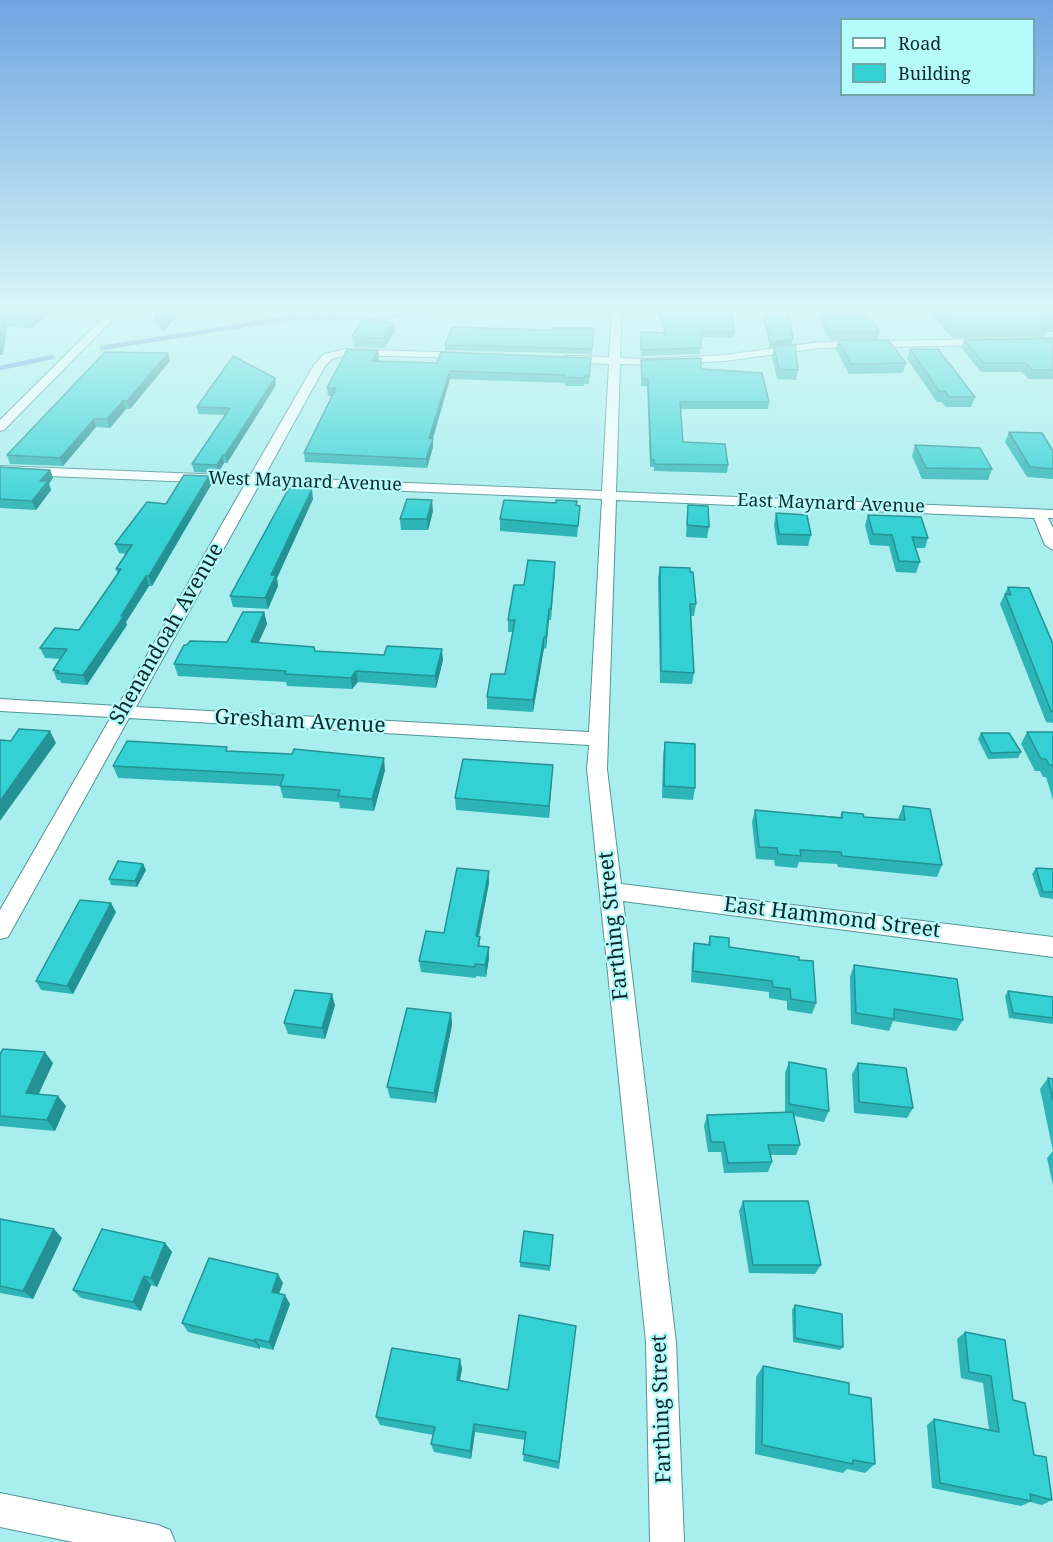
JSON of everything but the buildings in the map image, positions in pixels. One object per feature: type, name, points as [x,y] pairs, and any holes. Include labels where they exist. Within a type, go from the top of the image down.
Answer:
[{"type":"street","points":[[0,427],[47,380]]},
{"type":"street","name":"Shenandoah Avenue","points":[[0,930],[312,380]]},
{"type":"street","name":"Farthing Street","points":[[615,380],[597,769],[661,1342],[668,1542]]},
{"type":"street","name":"West Maynard Avenue","points":[[0,470],[610,495]]},
{"type":"street","name":"East Maynard Avenue","points":[[610,495],[1046,513]]},
{"type":"street","points":[[1046,513],[1053,545]]},
{"type":"street","name":"Gresham Avenue","points":[[0,705],[599,739]]},
{"type":"street","name":"East Hammond Street","points":[[610,891],[1053,947]]},
{"type":"street","points":[[0,1510],[158,1542]]}]
